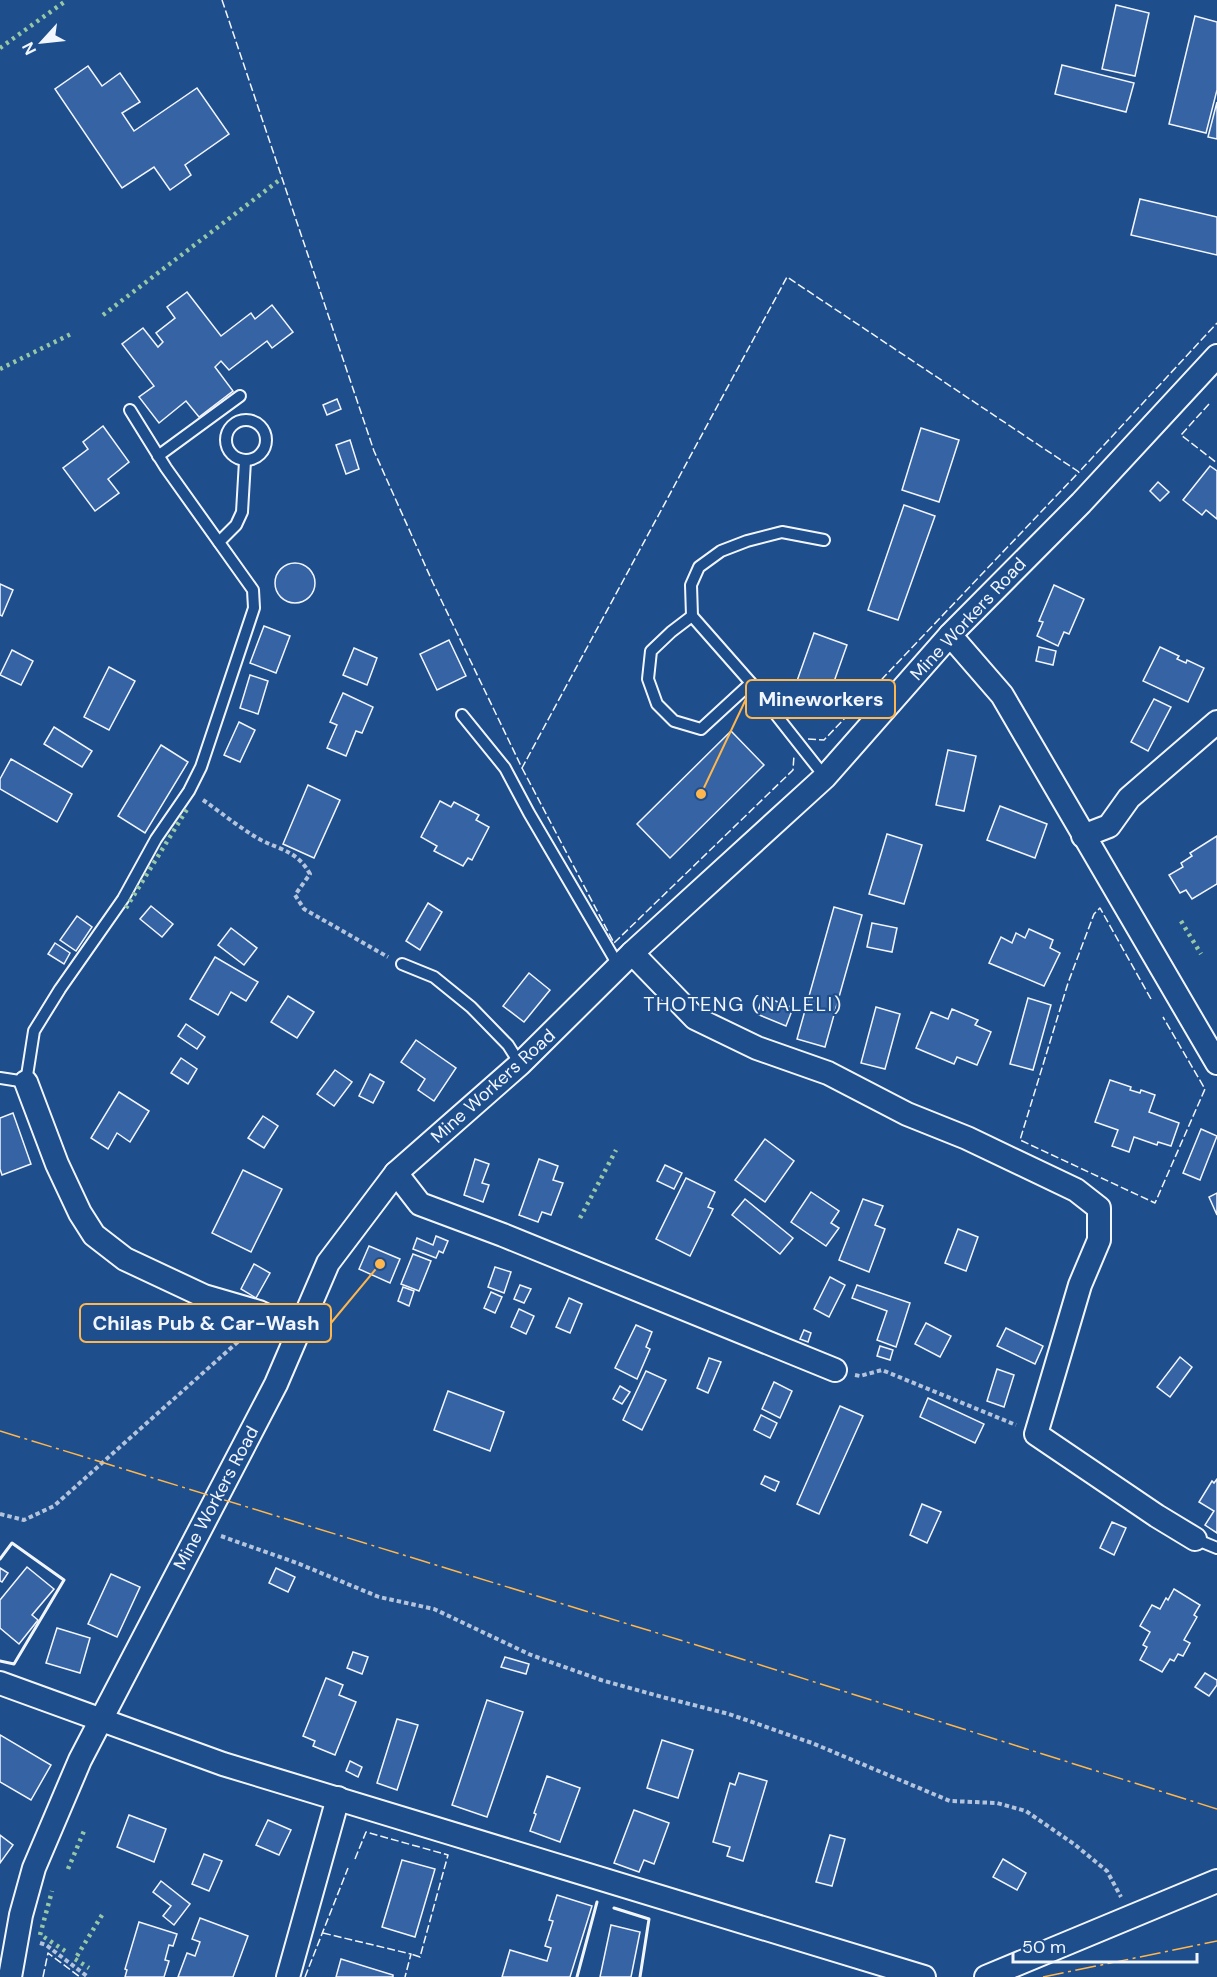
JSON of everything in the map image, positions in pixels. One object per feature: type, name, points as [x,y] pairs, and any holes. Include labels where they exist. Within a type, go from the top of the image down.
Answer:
[{"type":"street","name":"Mine Workers Road","points":[[10,1977],[17,1936],[34,1868],[80,1760],[276,1384],[328,1263],[396,1173],[520,1064],[625,959],[825,777],[950,635],[1081,503],[1217,356]]},
{"type":"street","points":[[950,635],[1002,695],[1083,836],[1213,1048]]},
{"type":"street","points":[[1083,836],[1109,826],[1129,798],[1217,722]]},
{"type":"street","points":[[625,959],[695,1018],[757,1048],[828,1073],[907,1114],[967,1138],[1076,1190],[1099,1208],[1100,1240],[1080,1285],[1036,1434],[1195,1539]]},
{"type":"street","points":[[26,1082],[57,1164],[80,1213],[94,1235],[125,1259],[204,1296],[259,1312],[299,1330]]},
{"type":"street","points":[[396,1173],[420,1204],[503,1235],[835,1371]]},
{"type":"street","points":[[0,1683],[223,1764],[924,1977]]},
{"type":"street","points":[[288,1977],[338,1798]]},
{"type":"street","points":[[986,1977],[1217,1881]]},
{"type":"lane","points":[[158,456],[240,396]]},
{"type":"lane","points":[[226,406],[237,422]]},
{"type":"lane","points":[[0,1078],[26,1082],[34,1031],[123,898],[156,839],[189,791],[201,767],[254,608],[253,590],[158,456],[130,410]]},
{"type":"lane","points":[[245,420],[254,422],[265,434],[264,450],[253,460],[245,461],[231,455],[225,442],[230,427],[237,422],[245,420]]},
{"type":"lane","points":[[219,542],[236,525],[242,512],[245,461]]},
{"type":"lane","points":[[824,540],[782,532],[747,541],[721,551],[699,567],[691,585],[692,616],[751,683],[825,777]]},
{"type":"lane","points":[[692,616],[651,651],[648,679],[657,704],[674,721],[701,729],[751,683]]},
{"type":"lane","points":[[462,715],[506,768],[529,813],[625,959]]},
{"type":"lane","points":[[402,964],[434,977],[471,1007],[508,1045],[520,1064]]},
{"type":"lane","points":[[1195,1539],[1217,1548]]},
{"type":"path","points":[[189,791],[261,840],[295,854],[304,863],[310,874],[295,895],[304,909],[402,964]]},
{"type":"path","points":[[0,1514],[24,1520],[54,1506],[242,1338],[259,1312]]},
{"type":"path","points":[[835,1371],[860,1376],[882,1370],[1036,1434]]},
{"type":"path","points":[[199,1530],[229,1538],[297,1563],[379,1597],[434,1610],[531,1655],[602,1680],[729,1714],[812,1743],[950,1801],[997,1803],[1026,1811],[1107,1870],[1132,1916]]},
{"type":"path","points":[[17,1936],[46,1945],[88,1977]]},
{"type":"building","points":[[1116,5],[1149,13],[1135,76],[1102,69]]},
{"type":"building","points":[[1195,16],[1217,22],[1217,90],[1206,133],[1169,124]]},
{"type":"building","points":[[1062,65],[1134,83],[1126,112],[1055,94]]},
{"type":"building","points":[[88,66],[102,86],[120,73],[140,102],[122,113],[134,131],[197,88],[229,134],[185,165],[191,175],[170,190],[154,167],[122,188],[55,89]]},
{"type":"building","points":[[1217,102],[1217,139],[1208,137]]},
{"type":"building","points":[[1140,199],[1217,217],[1217,255],[1131,235]]},
{"type":"building","points":[[187,292],[221,336],[251,313],[255,319],[272,305],[293,332],[272,348],[267,341],[229,370],[221,361],[215,367],[233,391],[199,417],[186,401],[159,423],[139,397],[154,386],[122,344],[143,328],[158,347],[163,342],[156,333],[175,318],[167,307]]},
{"type":"building","points":[[337,399],[341,409],[327,415],[323,405]]},
{"type":"building","points":[[103,426],[129,462],[108,479],[119,493],[95,511],[63,468],[88,449],[83,442]]},
{"type":"building","points":[[921,428],[959,440],[939,502],[902,490]]},
{"type":"building","points":[[350,440],[359,469],[346,474],[336,445]]},
{"type":"building","points":[[1210,466],[1217,471],[1217,519],[1206,510],[1202,515],[1183,500]]},
{"type":"building","points":[[1158,482],[1169,492],[1160,501],[1150,491]]},
{"type":"building","points":[[904,505],[935,516],[898,620],[868,610]]},
{"type":"building","points":[[295,563],[303,564],[309,569],[314,575],[314,591],[309,597],[303,602],[295,603],[287,602],[281,597],[276,591],[275,583],[276,575],[281,569],[287,564]]},
{"type":"building","points":[[0,584],[13,590],[2,616],[0,615]]},
{"type":"building","points":[[1054,585],[1084,599],[1069,634],[1064,632],[1058,646],[1037,636],[1043,622],[1039,621]]},
{"type":"building","points":[[264,626],[290,636],[276,673],[250,663]]},
{"type":"building","points":[[814,633],[847,645],[825,707],[792,695]]},
{"type":"building","points":[[449,640],[466,676],[437,690],[420,654]]},
{"type":"building","points":[[1039,647],[1056,651],[1053,665],[1036,661]]},
{"type":"building","points":[[1160,647],[1179,656],[1177,659],[1186,663],[1187,660],[1204,668],[1188,702],[1143,681]]},
{"type":"building","points":[[354,648],[377,658],[367,685],[343,675]]},
{"type":"building","points":[[12,650],[33,661],[21,685],[0,675]]},
{"type":"building","points":[[109,667],[135,681],[109,730],[84,717]]},
{"type":"building","points":[[250,675],[268,681],[258,714],[240,708]]},
{"type":"building","points":[[343,693],[373,707],[362,733],[356,731],[346,756],[327,748],[337,725],[330,722]]},
{"type":"building","points":[[1154,699],[1171,707],[1148,751],[1131,742]]},
{"type":"building","points":[[239,722],[255,730],[240,762],[224,755]]},
{"type":"building","points":[[54,727],[92,751],[82,767],[44,744]]},
{"type":"building","points":[[731,731],[764,765],[670,858],[637,824]]},
{"type":"building","points":[[161,745],[188,762],[145,833],[118,816]]},
{"type":"building","points":[[948,750],[976,756],[964,811],[936,805]]},
{"type":"building","points":[[11,759],[72,794],[57,822],[0,789],[0,779]]},
{"type":"building","points":[[308,785],[340,800],[314,858],[283,844]]},
{"type":"building","points":[[440,801],[451,807],[454,802],[479,815],[476,820],[489,827],[472,860],[468,858],[463,866],[434,851],[437,846],[421,837]]},
{"type":"building","points":[[1000,806],[1047,824],[1035,858],[987,840]]},
{"type":"building","points":[[887,834],[922,845],[904,904],[869,894]]},
{"type":"building","points":[[1217,836],[1217,884],[1192,899],[1186,890],[1180,893],[1169,875],[1183,867],[1181,863],[1192,856],[1190,853]]},
{"type":"building","points":[[428,903],[442,912],[420,950],[406,941]]},
{"type":"building","points":[[151,906],[173,924],[162,937],[140,919]]},
{"type":"building","points":[[834,907],[862,915],[825,1047],[797,1039]]},
{"type":"building","points":[[77,916],[92,927],[76,951],[60,940]]},
{"type":"building","points":[[872,923],[897,928],[892,952],[867,947]]},
{"type":"building","points":[[231,928],[257,948],[244,965],[218,945]]},
{"type":"building","points":[[1029,929],[1053,940],[1050,948],[1060,953],[1044,986],[989,963],[1001,937],[1012,943],[1016,933],[1025,938]]},
{"type":"building","points":[[55,943],[70,953],[64,964],[48,954]]},
{"type":"building","points":[[215,957],[258,982],[246,1001],[231,992],[218,1015],[190,999]]},
{"type":"building","points":[[529,973],[550,990],[524,1022],[503,1006]]},
{"type":"building","points":[[288,996],[314,1012],[297,1038],[271,1022]]},
{"type":"building","points":[[763,996],[793,1008],[786,1026],[757,1014]]},
{"type":"building","points":[[1028,998],[1051,1005],[1033,1070],[1010,1064]]},
{"type":"building","points":[[876,1007],[900,1014],[885,1069],[861,1063]]},
{"type":"building","points":[[952,1009],[978,1020],[975,1025],[991,1032],[977,1065],[957,1057],[954,1064],[916,1048],[931,1012],[948,1019]]},
{"type":"building","points":[[186,1024],[205,1037],[197,1049],[178,1036]]},
{"type":"building","points":[[416,1040],[456,1068],[434,1101],[418,1090],[425,1079],[401,1062]]},
{"type":"building","points":[[181,1058],[197,1069],[188,1084],[171,1073]]},
{"type":"building","points":[[335,1070],[352,1082],[334,1106],[317,1094]]},
{"type":"building","points":[[370,1074],[384,1082],[373,1103],[359,1096]]},
{"type":"building","points":[[1110,1080],[1131,1087],[1130,1090],[1140,1093],[1141,1090],[1155,1095],[1149,1112],[1179,1123],[1171,1146],[1158,1142],[1157,1145],[1134,1137],[1129,1152],[1112,1146],[1118,1130],[1095,1122]]},
{"type":"building","points":[[119,1092],[149,1111],[130,1142],[117,1133],[108,1149],[91,1138]]},
{"type":"building","points":[[13,1113],[31,1164],[2,1175],[0,1118]]},
{"type":"building","points":[[263,1116],[278,1126],[264,1148],[248,1138]]},
{"type":"building","points":[[1201,1129],[1217,1136],[1200,1180],[1183,1173]]},
{"type":"building","points":[[765,1139],[794,1161],[765,1202],[735,1180]]},
{"type":"building","points":[[475,1159],[489,1164],[482,1183],[489,1185],[483,1202],[464,1195]]},
{"type":"building","points":[[539,1159],[558,1166],[553,1180],[563,1183],[551,1215],[542,1212],[538,1222],[519,1215]]},
{"type":"building","points":[[665,1165],[682,1173],[674,1189],[657,1181]]},
{"type":"building","points":[[243,1170],[282,1189],[251,1252],[212,1233]]},
{"type":"building","points":[[686,1178],[715,1192],[708,1207],[713,1209],[690,1256],[656,1239]]},
{"type":"building","points":[[811,1192],[839,1211],[831,1223],[839,1228],[826,1246],[791,1222]]},
{"type":"building","points":[[1217,1193],[1217,1215],[1209,1197]]},
{"type":"building","points":[[745,1199],[793,1238],[780,1254],[732,1215]]},
{"type":"building","points":[[863,1199],[883,1206],[875,1225],[885,1229],[869,1272],[839,1260]]},
{"type":"building","points":[[958,1229],[978,1237],[966,1271],[945,1263]]},
{"type":"building","points":[[436,1236],[448,1241],[443,1253],[439,1251],[436,1258],[413,1249],[417,1238],[433,1245]]},
{"type":"building","points":[[369,1246],[400,1259],[390,1283],[359,1269]]},
{"type":"building","points":[[413,1254],[431,1261],[419,1291],[401,1284]]},
{"type":"building","points":[[254,1264],[270,1273],[256,1298],[241,1289]]},
{"type":"building","points":[[495,1267],[511,1272],[504,1293],[488,1287]]},
{"type":"building","points":[[830,1277],[845,1285],[829,1317],[814,1309]]},
{"type":"building","points":[[520,1285],[531,1289],[524,1303],[514,1299]]},
{"type":"building","points":[[857,1285],[910,1303],[896,1347],[877,1340],[887,1311],[852,1298]]},
{"type":"building","points":[[403,1287],[414,1291],[409,1306],[398,1301]]},
{"type":"building","points":[[491,1292],[502,1297],[495,1313],[484,1308]]},
{"type":"building","points":[[569,1298],[582,1304],[570,1333],[556,1327]]},
{"type":"building","points":[[519,1309],[534,1316],[526,1334],[511,1327]]},
{"type":"building","points":[[926,1323],[951,1336],[940,1357],[915,1344]]},
{"type":"building","points":[[636,1325],[652,1332],[646,1347],[650,1349],[637,1379],[615,1368]]},
{"type":"building","points":[[1006,1328],[1043,1346],[1035,1364],[997,1346]]},
{"type":"building","points":[[804,1330],[811,1333],[808,1342],[800,1339]]},
{"type":"building","points":[[880,1346],[893,1350],[890,1360],[877,1356]]},
{"type":"building","points":[[1180,1357],[1192,1367],[1170,1397],[1157,1387]]},
{"type":"building","points":[[709,1358],[721,1362],[708,1393],[697,1388]]},
{"type":"building","points":[[997,1369],[1014,1375],[1004,1407],[987,1401]]},
{"type":"building","points":[[646,1371],[666,1380],[642,1430],[623,1420]]},
{"type":"building","points":[[774,1382],[792,1391],[780,1418],[762,1409]]},
{"type":"building","points":[[620,1386],[630,1392],[622,1404],[613,1399]]},
{"type":"building","points":[[448,1391],[504,1412],[490,1451],[434,1430]]},
{"type":"building","points":[[928,1398],[984,1424],[975,1443],[920,1417]]},
{"type":"building","points":[[840,1406],[863,1416],[819,1514],[797,1504]]},
{"type":"building","points":[[761,1415],[777,1423],[770,1438],[754,1430]]},
{"type":"building","points":[[765,1476],[779,1482],[775,1491],[761,1484]]},
{"type":"building","points":[[1217,1479],[1217,1533],[1205,1525],[1214,1511],[1199,1502],[1212,1481],[1214,1483]]},
{"type":"building","points":[[922,1504],[941,1512],[927,1543],[910,1535]]},
{"type":"building","points":[[1112,1522],[1126,1528],[1114,1555],[1100,1548]]},
{"type":"building","points":[[27,1567],[54,1589],[32,1615],[38,1620],[19,1644],[0,1628],[0,1600]]},
{"type":"building","points":[[0,1568],[8,1573],[2,1582],[0,1581]]},
{"type":"building","points":[[276,1568],[295,1577],[288,1592],[269,1583]]},
{"type":"building","points":[[111,1574],[140,1587],[117,1637],[88,1624]]},
{"type":"building","points":[[1174,1589],[1200,1605],[1194,1615],[1197,1617],[1184,1640],[1190,1643],[1183,1656],[1178,1654],[1174,1661],[1170,1659],[1162,1672],[1140,1660],[1147,1647],[1143,1645],[1150,1632],[1140,1626],[1152,1605],[1160,1609]]},
{"type":"building","points":[[57,1628],[90,1638],[80,1673],[46,1663]]},
{"type":"building","points":[[353,1652],[368,1657],[362,1674],[347,1668]]},
{"type":"building","points":[[505,1657],[529,1664],[526,1674],[501,1667]]},
{"type":"building","points":[[1205,1673],[1217,1680],[1217,1685],[1209,1696],[1195,1687]]},
{"type":"building","points":[[326,1678],[343,1685],[339,1695],[356,1702],[335,1755],[313,1746],[315,1741],[303,1736]]},
{"type":"building","points":[[487,1700],[523,1712],[487,1817],[452,1805]]},
{"type":"building","points":[[397,1719],[418,1725],[397,1790],[377,1783]]},
{"type":"building","points":[[0,1735],[51,1765],[31,1800],[0,1782]]},
{"type":"building","points":[[662,1740],[693,1750],[678,1798],[647,1788]]},
{"type":"building","points":[[350,1761],[362,1767],[358,1777],[346,1771]]},
{"type":"building","points":[[739,1773],[767,1781],[743,1861],[727,1856],[730,1847],[713,1842],[730,1783],[735,1785]]},
{"type":"building","points":[[547,1776],[580,1788],[560,1842],[530,1831]]},
{"type":"building","points":[[634,1810],[669,1823],[654,1864],[644,1860],[639,1872],[614,1863]]},
{"type":"building","points":[[129,1815],[166,1829],[154,1862],[117,1847]]},
{"type":"building","points":[[268,1820],[291,1830],[279,1855],[256,1845]]},
{"type":"building","points":[[0,1835],[13,1845],[0,1863]]},
{"type":"building","points":[[830,1835],[845,1839],[832,1886],[816,1882]]},
{"type":"building","points":[[204,1854],[222,1861],[209,1891],[192,1884]]},
{"type":"building","points":[[1003,1859],[1026,1873],[1017,1890],[993,1877]]},
{"type":"building","points":[[402,1860],[435,1869],[415,1937],[382,1927]]},
{"type":"building","points":[[161,1881],[190,1904],[174,1925],[163,1916],[171,1906],[153,1892]]},
{"type":"building","points":[[557,1895],[592,1906],[570,1977],[502,1977],[510,1950],[547,1961],[551,1948],[545,1946],[553,1921],[549,1920]]},
{"type":"building","points":[[200,1918],[248,1936],[233,1977],[178,1977],[187,1953],[195,1956],[200,1942],[192,1939]]},
{"type":"building","points":[[139,1922],[177,1934],[173,1946],[169,1945],[165,1960],[169,1961],[164,1977],[125,1977],[127,1970],[125,1969]]},
{"type":"building","points":[[611,1925],[640,1932],[631,1977],[600,1977]]},
{"type":"building","points":[[341,1959],[393,1975],[393,1977],[336,1977]]},
{"type":"hedge","points":[[0,48],[67,0]]},
{"type":"hedge","points":[[103,315],[282,178]]},
{"type":"hedge","points":[[0,369],[73,333]]},
{"type":"hedge","points":[[126,908],[189,806]]},
{"type":"hedge","points":[[1181,921],[1201,954]]},
{"type":"hedge","points":[[580,1218],[616,1150]]},
{"type":"hedge","points":[[68,1869],[84,1831]]},
{"type":"hedge","points":[[40,1935],[52,1891]]},
{"type":"hedge","points":[[77,1956],[102,1915]]},
{"type":"hedge","points":[[44,1937],[65,1951]]},
{"type":"hedge","points":[[75,1959],[89,1968]]},
{"type":"fence","points":[[222,0],[374,451],[433,583],[522,768],[787,277],[1079,472],[1217,323]]},
{"type":"fence","points":[[1209,404],[1181,435],[1217,463]]},
{"type":"fence","points":[[808,739],[824,740],[1079,472]]},
{"type":"fence","points":[[522,768],[614,943],[793,770],[794,755]]},
{"type":"fence","points":[[1151,999],[1100,908],[1094,914],[1068,983],[1020,1140],[1155,1203],[1205,1089],[1163,1017]]},
{"type":"fence","points":[[355,1859],[366,1832],[448,1855],[420,1957],[411,1954]]},
{"type":"fence","points":[[305,1977],[348,1868]]},
{"type":"fence","points":[[323,1933],[411,1954],[405,1977]]},
{"type":"fence","points":[[43,1977],[48,1953],[80,1977]]},
{"type":"wall","points":[[0,1559],[12,1543],[64,1580],[14,1664],[0,1661]]},
{"type":"wall","points":[[577,1977],[597,1902]]},
{"type":"wall","points":[[614,1908],[649,1919],[640,1977]]},
{"type":"power","points":[[0,1431],[732,1656],[1217,1809]]},
{"type":"power","points":[[1043,1977],[1217,1941]]},
{"type":"place","name":"Mineworkers","points":[[701,794]]},
{"type":"place","name":"Chilas Pub & Car-Wash","points":[[380,1264]]},
{"type":"district","name":"THOTENG (NALELI)","points":[[743,1004]]}]
